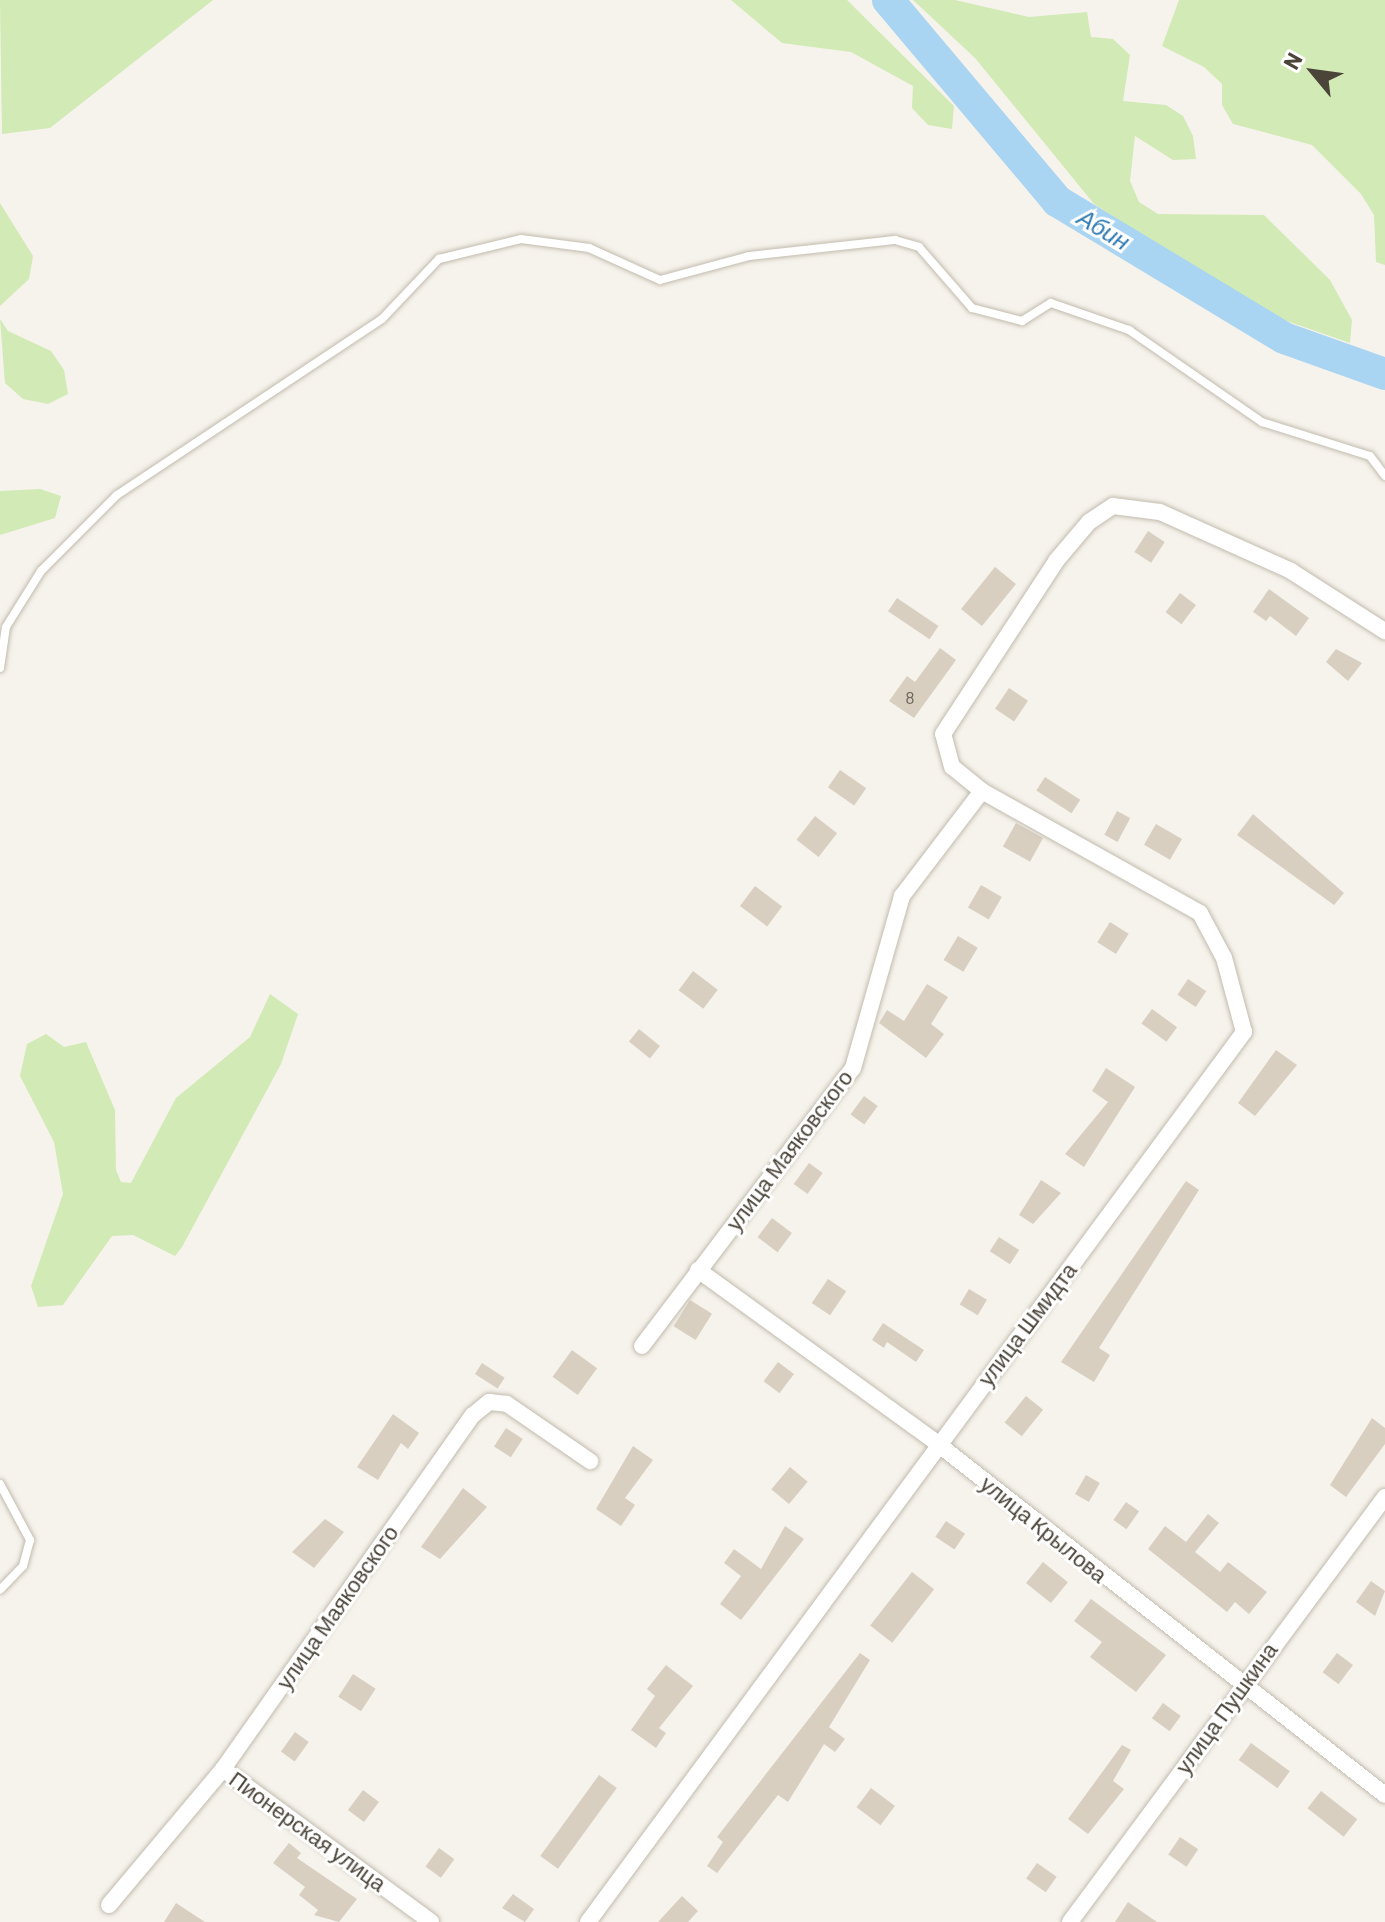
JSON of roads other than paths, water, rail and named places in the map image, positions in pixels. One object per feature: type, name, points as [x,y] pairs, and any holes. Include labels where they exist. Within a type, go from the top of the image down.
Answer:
[{"type":"street","points":[[982,791],[952,767],[943,734],[1056,561],[1089,522],[1113,506],[1160,512],[1291,571],[1385,631]]},
{"type":"street","name":"улица Маяковского","points":[[642,1346],[853,1068],[902,896],[982,791]]},
{"type":"street","name":"улица Шмидта","points":[[588,1922],[1244,1032],[1224,958],[1200,913],[982,791]]},
{"type":"street","name":"улица Крылова","points":[[698,1270],[938,1444],[1241,1686],[1385,1795]]},
{"type":"street","name":"улица Маяковского","points":[[109,1905],[223,1769],[473,1415],[489,1402],[507,1404],[590,1461]]},
{"type":"street","name":"улица Пушкина","points":[[1070,1922],[1241,1686],[1385,1497]]},
{"type":"street","name":"Пионерская улица","points":[[223,1769],[431,1922]]},
{"type":"lane","points":[[0,668],[6,627],[41,571],[117,495],[382,319],[439,259],[521,239],[589,248],[660,280],[749,256],[895,240],[919,247],[972,308],[1022,321],[1051,303],[1129,330],[1262,422],[1370,456],[1385,476]]},
{"type":"lane","points":[[0,1484],[30,1540],[23,1566],[0,1590]]},
{"type":"waterway","name":"Абин","points":[[888,0],[1057,201],[1284,338],[1385,374]]}]
